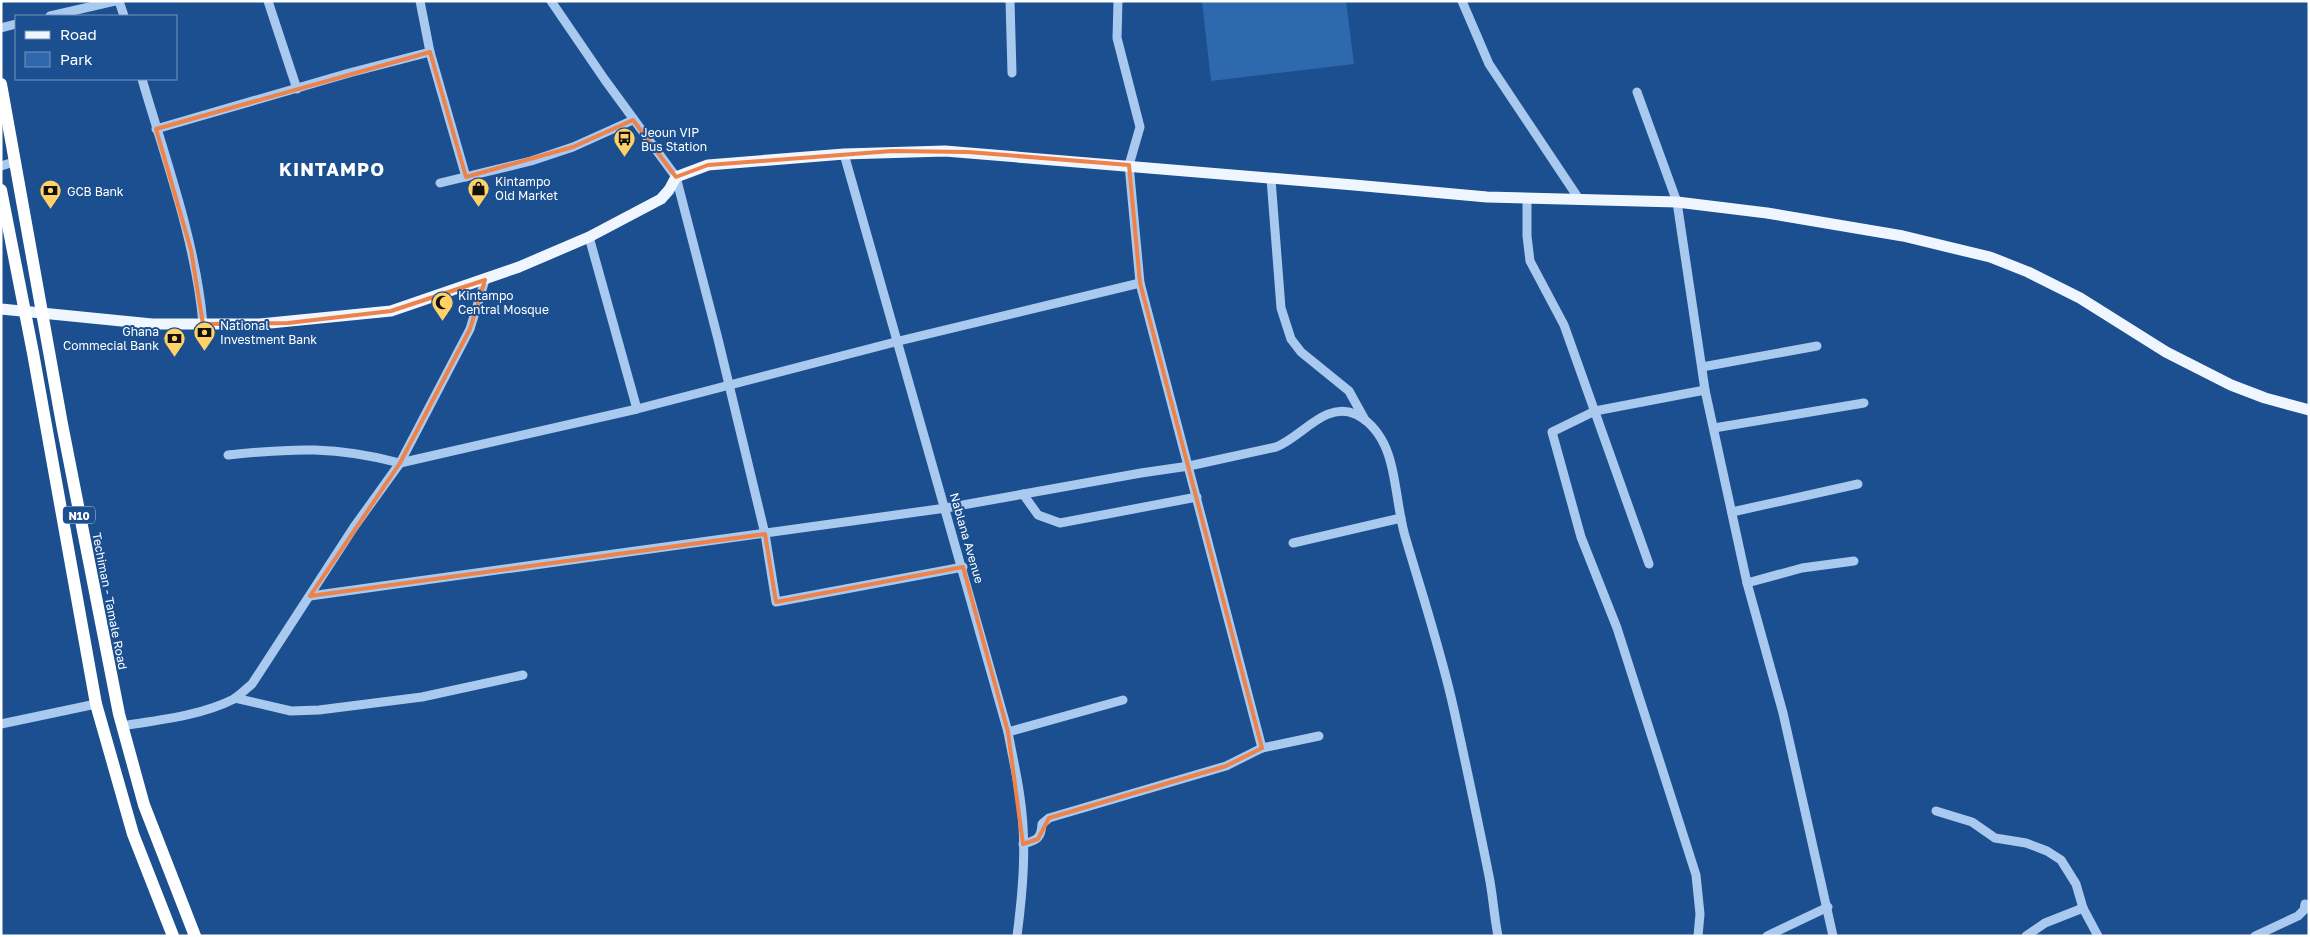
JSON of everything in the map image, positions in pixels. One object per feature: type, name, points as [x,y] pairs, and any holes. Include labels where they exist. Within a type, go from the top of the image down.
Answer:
[{"type":"highway","name":"Techiman - Tamale Road","points":[[1,84],[65,444],[116,700],[144,805],[195,936]]},
{"type":"highway","name":"N10","points":[[1,190],[96,704],[128,819],[173,936]]},
{"type":"highway","points":[[96,704],[116,700]]},
{"type":"main road","points":[[1,309],[152,324],[288,322],[391,311],[485,280],[589,237],[661,199],[669,190],[676,177],[708,165],[844,154],[945,150],[1414,192],[1527,198],[1677,202],[1758,212],[1903,236],[1990,257],[2053,283],[2166,352],[2231,385],[2265,398],[2309,410]]},
{"type":"street","points":[[54,15],[115,1]]},
{"type":"street","points":[[119,1],[124,15]]},
{"type":"street","points":[[268,1],[297,90]]},
{"type":"street","points":[[420,1],[430,52],[466,177]]},
{"type":"street","points":[[551,1],[633,120],[676,177],[764,534],[776,602],[963,567]]},
{"type":"street","points":[[1010,1],[1012,73]]},
{"type":"street","points":[[1118,1],[1117,38],[1140,127],[1129,165],[1140,283],[1262,748]]},
{"type":"street","points":[[1462,1],[1489,64],[1579,199]]},
{"type":"street","points":[[1,28],[15,24]]},
{"type":"street","points":[[156,129],[297,90],[349,73],[430,52]]},
{"type":"street","points":[[142,80],[191,250],[200,295],[203,324]]},
{"type":"street","points":[[1637,92],[1677,202],[1705,390],[1748,583],[1783,713],[1833,936]]},
{"type":"street","points":[[440,184],[531,161],[574,147],[633,120]]},
{"type":"street","name":"Nablana Avenue","points":[[844,154],[899,341],[1008,732],[1020,798],[1024,844],[1022,898],[1018,936]]},
{"type":"street","points":[[1,166],[14,162]]},
{"type":"street","points":[[1271,179],[1281,308],[1285,325],[1291,339],[1301,352],[1349,391],[1365,420],[1384,445],[1401,518],[1435,634],[1454,708],[1489,878],[1498,936]]},
{"type":"street","points":[[1527,198],[1527,236],[1530,261],[1564,325],[1649,564]]},
{"type":"street","points":[[589,237],[638,408]]},
{"type":"street","points":[[122,726],[176,718],[235,698],[252,684],[354,527],[400,463],[470,329],[485,280]]},
{"type":"street","points":[[228,455],[287,449],[326,449],[362,453],[400,463],[638,408],[899,341],[1140,283]]},
{"type":"street","points":[[1702,367],[1817,346]]},
{"type":"street","points":[[1698,936],[1700,914],[1696,875],[1617,628],[1581,537],[1552,432],[1594,411],[1705,390]]},
{"type":"street","points":[[1714,428],[1864,402]]},
{"type":"street","points":[[310,596],[946,508],[1189,466],[1276,447],[1285,444],[1332,412],[1342,411],[1355,414],[1365,420]]},
{"type":"street","points":[[1732,512],[1858,484]]},
{"type":"street","points":[[1023,494],[1038,515],[1060,523],[1197,497]]},
{"type":"street","points":[[1294,543],[1401,518]]},
{"type":"street","points":[[1748,583],[1802,568],[1854,561]]},
{"type":"street","points":[[235,698],[292,711],[319,710],[422,697],[522,675]]},
{"type":"street","points":[[1008,732],[1124,700]]},
{"type":"street","points":[[1,724],[96,704]]},
{"type":"street","points":[[1024,844],[1041,836],[1042,824],[1049,818],[1226,766],[1262,748],[1319,736]]},
{"type":"street","points":[[1936,810],[1972,822],[1994,838],[2026,843],[2046,850],[2061,860],[2076,884],[2083,908],[2098,936]]},
{"type":"street","points":[[2255,936],[2298,916],[2304,910],[2305,904]]},
{"type":"street","points":[[1768,936],[1828,907]]},
{"type":"street","points":[[2026,936],[2044,923],[2083,908]]},
{"type":"highlighted area","points":[[430,52],[466,177],[573,147],[633,120],[676,177],[708,165],[892,151],[968,152],[1129,165],[1140,283],[1262,748],[1226,766],[1049,818],[1038,839],[1023,844],[1008,732],[963,567],[776,602],[765,534],[310,596],[400,463],[470,329],[485,280],[391,311],[288,323],[203,324],[191,250],[156,129]]},
{"type":"green space","points":[[1202,1],[1346,1],[1354,64],[1211,81]]},
{"type":"place","name":"Jeoun VIP Bus Station","points":[[625,158]]},
{"type":"place","name":"Kintampo Old Market","points":[[479,207]]},
{"type":"place","name":"GCB Bank","points":[[51,210]]},
{"type":"place","name":"Kintampo Central Mosque","points":[[442,321]]},
{"type":"place","name":"National Investment Bank","points":[[204,351]]},
{"type":"place","name":"Ghana Commecial Bank","points":[[175,357]]},
{"type":"district","name":"KINTAMPO","points":[[332,169]]}]
